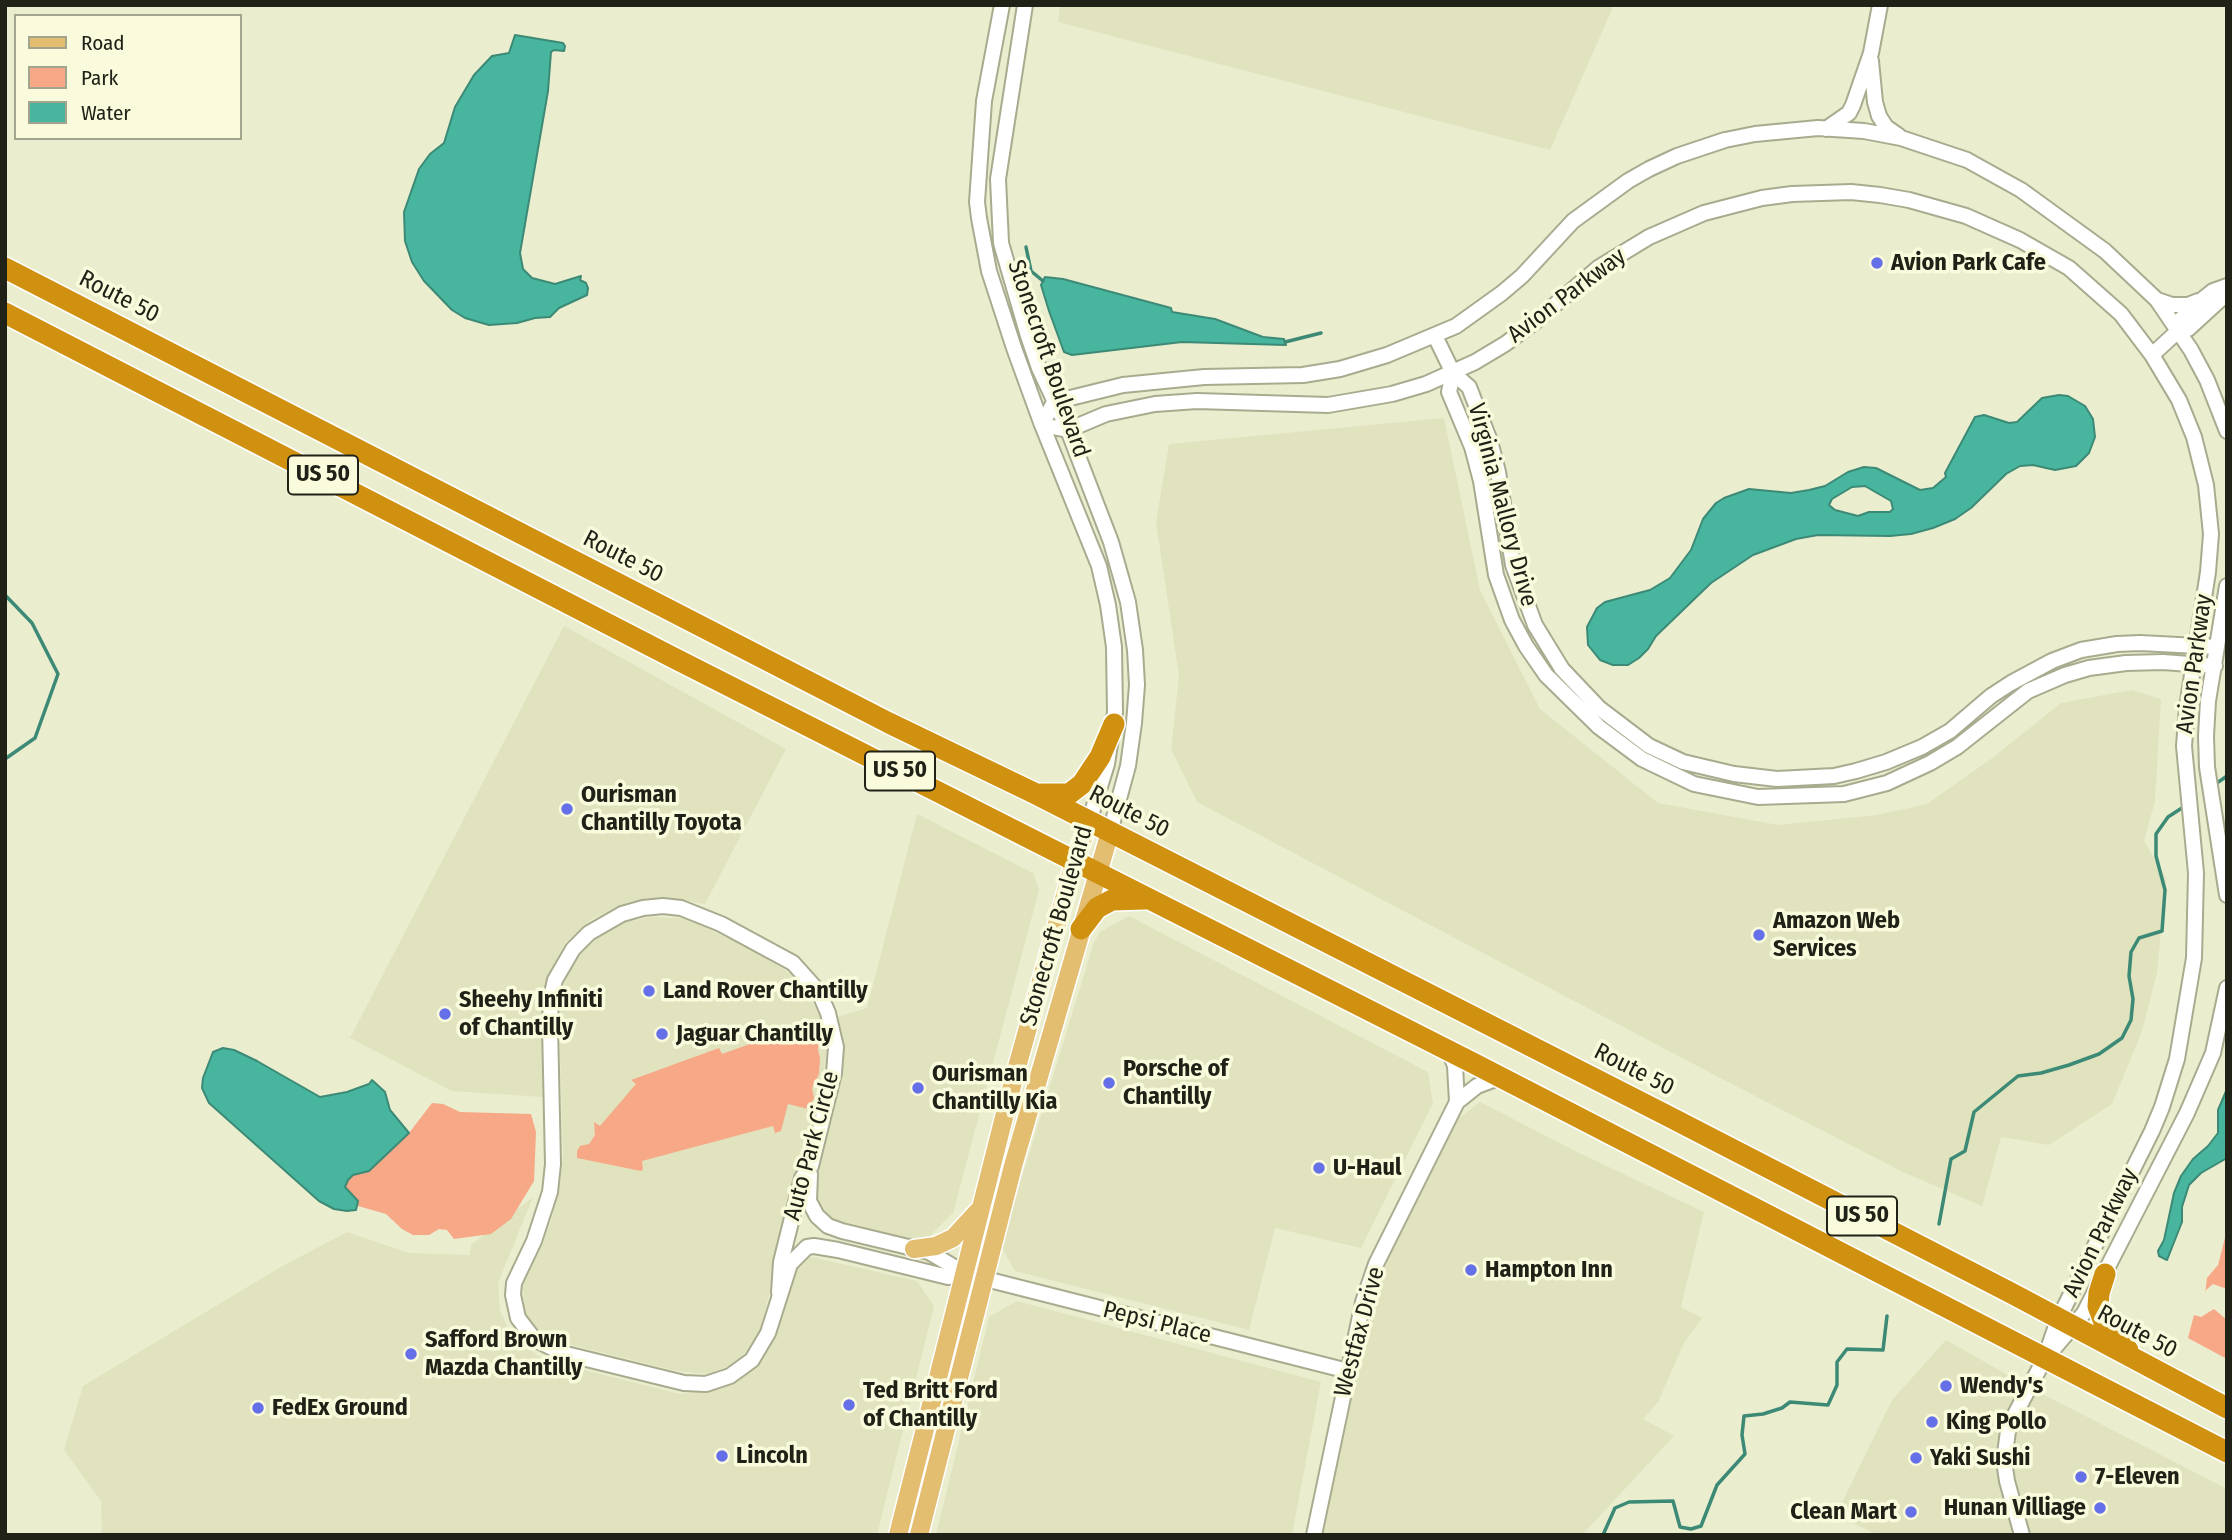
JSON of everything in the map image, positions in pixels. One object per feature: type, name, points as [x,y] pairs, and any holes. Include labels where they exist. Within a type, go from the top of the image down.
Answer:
[{"type":"highway","name":"Route 50","points":[[5,268],[888,723],[1034,793],[1851,1210],[2227,1408]]},
{"type":"highway","name":"US 50","points":[[5,313],[672,657],[1501,1077],[2227,1452]]},
{"type":"highway","points":[[1034,793],[1056,796],[1069,794],[1082,784],[1100,757],[1114,724]]},
{"type":"highway","points":[[1081,929],[1097,908],[1112,900],[1151,899]]},
{"type":"highway","points":[[2105,1274],[2098,1306],[2105,1325],[2142,1364]]},
{"type":"main road","name":"Stonecroft Boulevard","points":[[898,1535],[1015,1074],[1075,859],[1089,821]]},
{"type":"main road","name":"Stonecroft Boulevard","points":[[919,1535],[1013,1166],[1111,832]]},
{"type":"main road","points":[[914,1249],[936,1246],[953,1238],[983,1206]]},
{"type":"street","name":"Stonecroft Boulevard","points":[[1002,5],[984,102],[977,202],[989,271],[1042,425],[1099,566],[1114,647],[1114,724],[1107,765],[1089,821]]},
{"type":"street","name":"Stonecroft Boulevard","points":[[1025,5],[998,179],[1001,243],[1028,336],[1068,430],[1121,570],[1128,601],[1136,650],[1134,723],[1128,766],[1111,832]]},
{"type":"street","points":[[1826,129],[1849,113],[1871,52],[1880,5]]},
{"type":"street","points":[[1871,52],[1875,102],[1879,116],[1886,127],[1901,138]]},
{"type":"street","name":"Avion Parkway","points":[[1055,402],[1123,385],[1204,377],[1266,377],[1340,369],[1387,355],[1456,326],[1522,276],[1573,222],[1628,181],[1649,169],[1677,156],[1725,140],[1774,131],[1826,129],[1864,131],[1901,138],[1968,160],[2021,190],[2105,251],[2157,300],[2198,362],[2227,431]]},
{"type":"street","name":"Avion Parkway","points":[[1068,430],[1105,414],[1155,404],[1197,401],[1304,405],[1360,400],[1403,391],[1453,373],[1505,344],[1598,268],[1649,237],[1676,224],[1733,205],[1791,194],[1851,192],[1909,200],[1966,215],[1993,226],[2069,268],[2121,314],[2152,355],[2179,400],[2194,437],[2206,485],[2211,534],[2208,572],[2185,725],[2185,770],[2197,904],[2195,944],[2177,1059],[2152,1131],[2066,1324],[2012,1418],[2005,1445],[2007,1480],[2022,1535]]},
{"type":"street","points":[[2198,362],[2196,342],[2204,306],[2213,291],[2227,288]]},
{"type":"street","points":[[2157,300],[2172,305],[2204,306]]},
{"type":"street","points":[[2152,355],[2178,331],[2178,322],[2204,306]]},
{"type":"street","name":"Virginia Mallory Drive","points":[[1435,336],[1453,373],[1469,387],[1490,441],[1498,472],[1513,565],[1535,625],[1562,669],[1599,708],[1649,746],[1683,762],[1734,774],[1777,779],[1834,776],[1919,749],[1950,731],[2011,682],[2081,650],[2117,644],[2217,647]]},
{"type":"street","name":"Virginia Mallory Drive","points":[[1453,373],[1449,392],[1472,447],[1478,470],[1496,575],[1512,620],[1526,646],[1546,675],[1608,734],[1642,759],[1694,784],[1758,797],[1844,794],[1886,783],[1930,763],[1957,747],[2028,691],[2065,675],[2088,668],[2126,663],[2162,662],[2215,666]]},
{"type":"street","points":[[1055,402],[1042,425],[1068,430]]},
{"type":"street","name":"Avion Parkway","points":[[2227,586],[2207,711],[2207,767],[2227,895]]},
{"type":"street","name":"Auto Park Circle","points":[[779,1293],[784,1250],[803,1178],[811,1166],[832,1086],[836,1047],[828,1013],[819,992],[793,963],[721,924],[681,908],[643,908],[606,922],[589,933],[573,949],[555,980],[551,997],[551,1183],[544,1216],[514,1283],[513,1295],[518,1318],[534,1339],[562,1353],[684,1383],[706,1384],[730,1376],[752,1360],[768,1333],[790,1264],[799,1253],[814,1246],[948,1277],[966,1274]]},
{"type":"street","name":"Avion Parkway","points":[[2066,1324],[2084,1313],[2202,1082],[2218,1034],[2227,988]]},
{"type":"street","name":"Westfax Drive","points":[[1449,1051],[1455,1066],[1457,1102]]},
{"type":"street","name":"Westfax Drive","points":[[1314,1535],[1363,1302],[1376,1264],[1457,1102],[1477,1086],[1501,1077]]},
{"type":"street","points":[[811,1166],[809,1201],[817,1216],[828,1226],[929,1252],[966,1274]]},
{"type":"street","name":"Pepsi Place","points":[[966,1274],[1348,1371]]},
{"type":"shaded area","points":[[1060,5],[1614,5],[1550,150],[1058,22]]},
{"type":"shaded area","name":"Amazon Web Services","points":[[1444,418],[1480,590],[1540,709],[1658,803],[1778,825],[1877,815],[1927,804],[1991,759],[2061,703],[2132,690],[2161,699],[2155,801],[2144,841],[2166,878],[2157,973],[2142,1031],[2112,1104],[2049,1145],[2001,1137],[1982,1206],[1903,1172],[1724,1080],[1197,802],[1171,749],[1179,676],[1156,522],[1169,444]]},
{"type":"shaded area","points":[[564,626],[786,749],[705,904],[666,897],[628,902],[592,919],[565,943],[550,971],[542,996],[543,1097],[452,1091],[350,1038]]},
{"type":"shaded area","points":[[917,814],[1033,873],[1039,890],[953,1213],[928,1238],[915,1240],[818,1215],[810,1196],[841,1072],[837,1017],[867,1008]]},
{"type":"shaded area","points":[[1129,916],[1428,1072],[1433,1103],[1361,1248],[1275,1228],[1249,1330],[1015,1271],[1001,1246],[1094,942],[1100,932]]},
{"type":"shaded area","points":[[651,917],[680,918],[694,922],[755,951],[789,973],[802,985],[821,1018],[827,1048],[821,1090],[760,1331],[752,1346],[736,1363],[708,1374],[676,1371],[552,1340],[529,1321],[524,1310],[523,1283],[552,1219],[561,1179],[563,1157],[559,1017],[563,987],[585,948],[596,939],[622,923]]},
{"type":"shaded area","points":[[1480,1102],[1579,1153],[1704,1212],[1681,1307],[1702,1318],[1684,1343],[1658,1402],[1643,1419],[1674,1436],[1582,1535],[1321,1535],[1371,1307],[1393,1246],[1458,1119]]},
{"type":"shaded area","points":[[533,1197],[498,1283],[500,1311],[512,1336],[544,1360],[680,1394],[721,1389],[754,1365],[791,1266],[803,1255],[917,1281],[934,1306],[877,1535],[102,1535],[101,1501],[64,1450],[83,1386],[279,1268],[347,1232],[409,1253],[470,1255],[471,1245]]},
{"type":"shaded area","points":[[1017,1301],[1321,1382],[1292,1535],[936,1535],[989,1317]]},
{"type":"shaded area","points":[[1946,1340],[2029,1387],[2227,1489],[2227,1535],[1878,1535],[1836,1515],[1892,1400]]},
{"type":"green space","points":[[808,1031],[819,1034],[819,1074],[812,1088],[814,1098],[808,1109],[788,1104],[781,1131],[775,1133],[773,1126],[642,1161],[641,1171],[577,1158],[580,1146],[589,1144],[595,1135],[594,1122],[600,1126],[636,1084],[631,1080],[719,1048],[722,1054],[778,1034],[802,1037]]},
{"type":"green space","points":[[432,1103],[443,1104],[460,1112],[531,1114],[536,1132],[534,1181],[511,1219],[491,1234],[454,1239],[447,1230],[439,1229],[429,1235],[413,1235],[386,1214],[358,1206],[358,1201],[345,1187],[353,1175],[369,1171],[409,1133]]},
{"type":"green space","points":[[2227,1230],[2227,1289],[2213,1284],[2206,1290],[2205,1295],[2207,1278],[2218,1265]]},
{"type":"green space","points":[[2214,1309],[2227,1320],[2227,1359],[2188,1338],[2194,1315],[2201,1317]]},
{"type":"water","points":[[515,35],[563,43],[565,46],[564,51],[551,52],[548,91],[520,253],[523,269],[532,278],[555,284],[581,276],[580,280],[586,283],[588,288],[587,295],[559,308],[550,317],[489,325],[465,318],[452,310],[424,281],[412,262],[405,241],[404,212],[419,169],[430,154],[444,143],[455,107],[474,75],[492,56],[509,53]]},
{"type":"water","points":[[1045,277],[1063,279],[1171,308],[1172,312],[1215,319],[1263,337],[1284,339],[1286,345],[1182,342],[1072,355],[1064,352],[1049,311],[1041,285]]},
{"type":"water","points":[[2068,396],[2085,406],[2093,419],[2095,437],[2089,453],[2076,466],[2055,470],[2033,465],[2020,466],[2006,474],[1971,508],[1955,519],[1933,528],[1890,536],[1818,535],[1796,539],[1753,555],[1711,583],[1656,636],[1639,658],[1628,665],[1613,665],[1600,660],[1588,645],[1587,627],[1597,608],[1605,602],[1650,590],[1670,578],[1691,550],[1703,519],[1716,503],[1724,498],[1749,489],[1791,493],[1809,490],[1825,486],[1848,472],[1864,467],[1876,468],[1920,490],[1933,488],[1946,477],[1945,473],[1975,417],[1984,415],[2009,423],[2017,422],[2042,398]],"holes":[[[1865,486],[1891,501],[1893,509],[1890,512],[1869,512],[1858,516],[1835,510],[1829,505],[1832,499],[1852,487]]]},
{"type":"water","points":[[223,1048],[257,1061],[320,1097],[347,1092],[369,1084],[372,1080],[385,1092],[390,1110],[409,1133],[369,1171],[353,1175],[348,1180],[345,1187],[358,1201],[356,1210],[334,1209],[319,1201],[209,1103],[202,1088],[203,1078],[213,1052]]},
{"type":"water","points":[[2227,1089],[2227,1158],[2201,1173],[2189,1185],[2182,1207],[2182,1222],[2167,1260],[2159,1256],[2158,1251],[2164,1240],[2174,1193],[2181,1176],[2193,1159],[2218,1133],[2218,1110]]},
{"type":"waterway","points":[[1026,247],[1031,271],[1043,281]]},
{"type":"waterway","points":[[1285,342],[1321,333]]},
{"type":"waterway","points":[[5,595],[32,623],[58,674],[35,738],[5,759]]},
{"type":"waterway","points":[[2214,785],[2227,776]]},
{"type":"waterway","points":[[1939,1224],[1951,1159],[1965,1151],[1974,1112],[2018,1076],[2069,1065],[2099,1054],[2122,1038],[2131,1020],[2131,952],[2139,938],[2162,931],[2165,890],[2156,856],[2156,834],[2168,817],[2185,806]]},
{"type":"waterway","points":[[1603,1535],[1615,1508],[1629,1502],[1673,1501],[1680,1527],[1691,1529],[1701,1526],[1717,1485],[1745,1454],[1742,1435],[1744,1416],[1763,1414],[1782,1408],[1790,1402],[1828,1405],[1837,1385],[1837,1362],[1847,1349],[1883,1350],[1887,1316]]},
{"type":"place","name":"Avion Park Cafe","points":[[1877,263]]},
{"type":"place","name":"Ourisman Chantilly Toyota","points":[[567,809]]},
{"type":"place","name":"Amazon Web Services","points":[[1759,935]]},
{"type":"place","name":"Land Rover Chantilly","points":[[649,991]]},
{"type":"place","name":"Sheehy Infiniti of Chantilly","points":[[445,1014]]},
{"type":"place","name":"Jaguar Chantilly","points":[[662,1034]]},
{"type":"place","name":"Porsche of Chantilly","points":[[1109,1083]]},
{"type":"place","name":"Ourisman Chantilly Kia","points":[[918,1088]]},
{"type":"place","name":"U-Haul","points":[[1319,1168]]},
{"type":"place","name":"Hampton Inn","points":[[1471,1270]]},
{"type":"place","name":"Safford Brown Mazda Chantilly","points":[[411,1354]]},
{"type":"place","name":"Wendy's","points":[[1946,1386]]},
{"type":"place","name":"Ted Britt Ford of Chantilly","points":[[849,1405]]},
{"type":"place","name":"FedEx Ground","points":[[258,1408]]},
{"type":"place","name":"King Pollo","points":[[1932,1422]]},
{"type":"place","name":"Lincoln","points":[[722,1456]]},
{"type":"place","name":"Yaki Sushi","points":[[1916,1458]]},
{"type":"place","name":"7-Eleven","points":[[2081,1477]]},
{"type":"place","name":"Hunan Villiage","points":[[2100,1508]]},
{"type":"place","name":"Clean Mart","points":[[1911,1512]]}]
